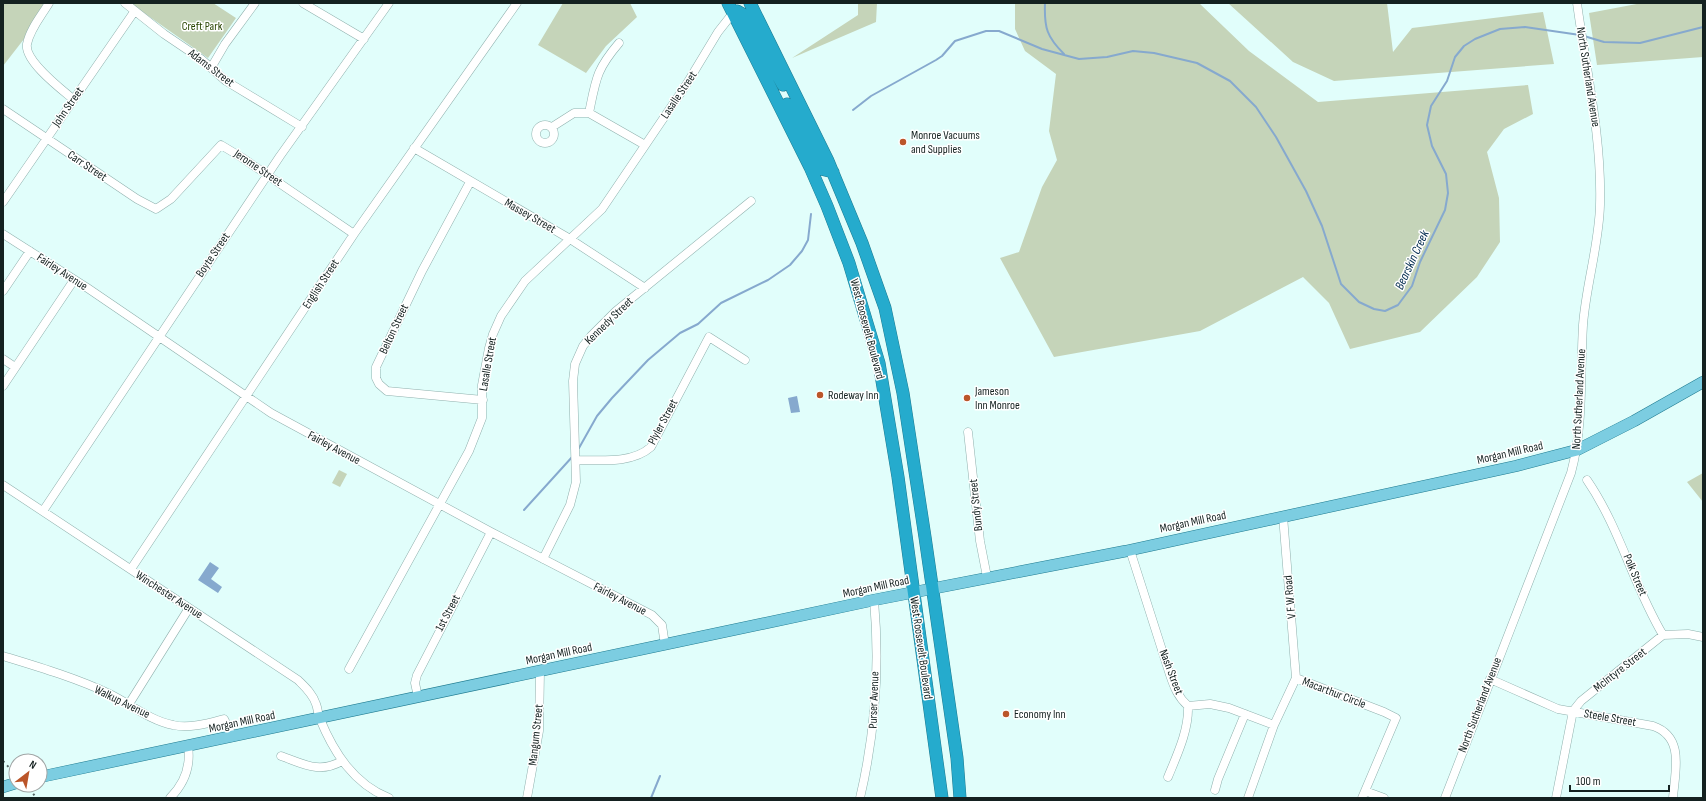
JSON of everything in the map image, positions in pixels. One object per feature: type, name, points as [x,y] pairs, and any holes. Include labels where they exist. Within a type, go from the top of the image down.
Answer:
[{"type":"highway","name":"West Roosevelt Boulevard","points":[[750,3],[833,172],[862,243],[885,308],[903,392],[957,758],[960,798]]},
{"type":"highway","name":"West Roosevelt Boulevard","points":[[730,8],[810,167],[849,263],[861,298],[879,363],[898,477],[942,798]]},
{"type":"highway","points":[[730,8],[737,10],[744,15],[774,71],[808,120]]},
{"type":"highway","points":[[758,64],[785,100],[821,169],[833,172]]},
{"type":"main road","name":"Morgan Mill Road","points":[[48,776],[68,773],[188,746],[874,600],[1130,550],[1516,466],[1578,450],[1634,421],[1703,382]]},
{"type":"street","points":[[49,3],[31,34],[27,48],[32,61],[73,99]]},
{"type":"street","name":"Adams Street","points":[[125,3],[134,12],[246,94],[302,127]]},
{"type":"street","points":[[211,68],[225,44],[255,3]]},
{"type":"street","points":[[303,3],[364,39]]},
{"type":"street","name":"Boyte Street","points":[[42,511],[267,175],[389,3]]},
{"type":"street","name":"English Street","points":[[131,569],[354,234],[516,3]]},
{"type":"street","name":"North Sutherland Avenue","points":[[1445,798],[1571,473],[1578,450],[1583,323],[1600,206],[1597,137],[1577,3]]},
{"type":"street","name":"Lasalle Street","points":[[349,668],[478,432],[482,418],[482,385],[489,348],[493,334],[502,316],[525,281],[602,210],[686,85],[718,32],[730,8]]},
{"type":"street","name":"John Street","points":[[3,202],[134,12]]},
{"type":"street","points":[[589,113],[596,78],[601,66],[619,43]]},
{"type":"street","name":"Carr Street","points":[[3,110],[156,210],[171,198]]},
{"type":"street","points":[[552,127],[574,113],[589,113],[645,145]]},
{"type":"street","name":"Jerome Street","points":[[171,198],[221,145],[354,234]]},
{"type":"street","name":"Massey Street","points":[[414,148],[570,239],[644,288]]},
{"type":"street","name":"Belton Street","points":[[470,182],[388,339],[376,367],[376,378],[379,384],[387,391],[483,400]]},
{"type":"street","name":"Kennedy Street","points":[[543,558],[572,498],[576,482],[574,364],[591,336],[616,311],[752,201]]},
{"type":"street","name":"Fairley Avenue","points":[[3,234],[159,336],[271,413],[658,620],[664,631],[665,645]]},
{"type":"street","points":[[3,291],[30,251]]},
{"type":"street","points":[[3,386],[74,280]]},
{"type":"street","name":"Plyler Street","points":[[576,460],[628,458],[644,453],[651,447],[709,336],[745,360]]},
{"type":"street","points":[[3,359],[16,367]]},
{"type":"street","name":"Bundy Street","points":[[968,432],[980,541],[987,577]]},
{"type":"street","name":"Polk Street","points":[[1588,480],[1602,502],[1614,526],[1647,603],[1663,635]]},
{"type":"street","name":"Winchester Avenue","points":[[3,485],[298,680],[314,700],[319,718]]},
{"type":"street","name":"V F W Road","points":[[1283,516],[1296,678]]},
{"type":"street","name":"1st Street","points":[[418,697],[415,684],[417,675],[491,532]]},
{"type":"street","name":"Nash Street","points":[[1130,550],[1176,691],[1188,706],[1210,704],[1229,708],[1274,725]]},
{"type":"street","name":"Purser Avenue","points":[[860,798],[873,735],[876,655],[874,600]]},
{"type":"street","points":[[129,704],[189,608]]},
{"type":"street","points":[[1663,635],[1688,634],[1703,637]]},
{"type":"street","name":"McIntyre Street","points":[[1573,711],[1581,701],[1663,635]]},
{"type":"street","name":"Walkup Avenue","points":[[3,656],[60,674],[129,704],[173,726],[185,726],[224,719],[233,737]]},
{"type":"street","name":"Mangum Street","points":[[527,798],[539,731],[540,671]]},
{"type":"street","name":"Macarthur Circle","points":[[1248,798],[1274,725],[1296,678],[1396,718],[1364,795],[1384,798]]},
{"type":"street","name":"Steele Street","points":[[1490,680],[1558,709],[1663,729],[1674,745],[1676,754],[1673,798]]},
{"type":"street","points":[[1168,777],[1180,749],[1188,715],[1188,706]]},
{"type":"street","points":[[1556,798],[1573,711]]},
{"type":"street","points":[[1216,790],[1218,779],[1245,714]]},
{"type":"street","points":[[319,718],[342,761],[363,783],[372,790],[389,798]]},
{"type":"street","points":[[172,797],[184,780],[189,756],[188,746]]},
{"type":"street","points":[[281,756],[315,768],[325,768],[342,761]]},
{"type":"green space","points":[[3,3],[52,3],[3,66]]},
{"type":"green space","name":"Creft Park","points":[[130,3],[213,3],[236,18],[208,58]]},
{"type":"green space","points":[[563,3],[630,3],[637,17],[606,46],[586,73],[538,45]]},
{"type":"green space","points":[[858,3],[877,3],[876,22],[792,58],[858,15]]},
{"type":"green space","points":[[1015,3],[1199,3],[1249,51],[1318,102],[1528,85],[1533,114],[1504,129],[1487,152],[1499,198],[1500,242],[1477,277],[1420,332],[1350,349],[1329,303],[1303,277],[1200,331],[1054,357],[1000,258],[1019,252],[1042,187],[1057,160],[1049,131],[1056,74],[1025,51],[1015,29]]},
{"type":"green space","points":[[1228,3],[1387,3],[1393,52],[1412,28],[1543,12],[1554,64],[1334,81],[1293,62]]},
{"type":"green space","points":[[1642,3],[1703,3],[1703,57],[1597,65],[1589,13]]},
{"type":"green space","points":[[339,470],[347,474],[340,487],[332,483]]},
{"type":"green space","points":[[1703,473],[1703,502],[1687,482]]},
{"type":"water","points":[[797,396],[800,412],[791,413],[788,398]]},
{"type":"water","points":[[210,562],[219,568],[211,579],[222,587],[218,593],[198,580]]},
{"type":"waterway","name":"Bearskin Creek","points":[[1045,3],[1045,19],[1048,32],[1050,37],[1064,54]]},
{"type":"waterway","name":"Bearskin Creek","points":[[853,110],[871,96],[942,56],[955,41],[986,31],[999,31],[1042,49],[1079,59],[1107,57],[1133,51],[1154,53],[1197,63],[1230,81],[1256,107],[1276,137],[1306,191],[1322,226],[1341,284],[1359,302],[1374,309],[1385,311],[1398,305],[1412,286],[1420,262],[1445,210],[1448,193],[1446,174],[1432,146],[1427,125],[1431,106],[1447,81],[1455,57],[1464,46],[1475,39],[1500,29],[1525,27],[1580,35]]},
{"type":"waterway","name":"Bearskin Creek","points":[[1584,36],[1604,42],[1640,43],[1703,27]]},
{"type":"waterway","points":[[579,448],[597,416],[648,360],[680,333],[698,324],[721,303],[768,280],[790,265],[802,251],[808,240],[811,214]]},
{"type":"waterway","points":[[524,510],[573,456]]},
{"type":"waterway","points":[[651,798],[660,776]]},
{"type":"railway","points":[[3,761],[8,766]]},
{"type":"railway","points":[[32,793],[37,798]]},
{"type":"place","name":"Monroe Vacuums and Supplies","points":[[903,142]]},
{"type":"place","name":"Rodeway Inn","points":[[820,395]]},
{"type":"place","name":"Jameson Inn Monroe","points":[[967,398]]},
{"type":"place","name":"Economy Inn","points":[[1006,714]]}]
